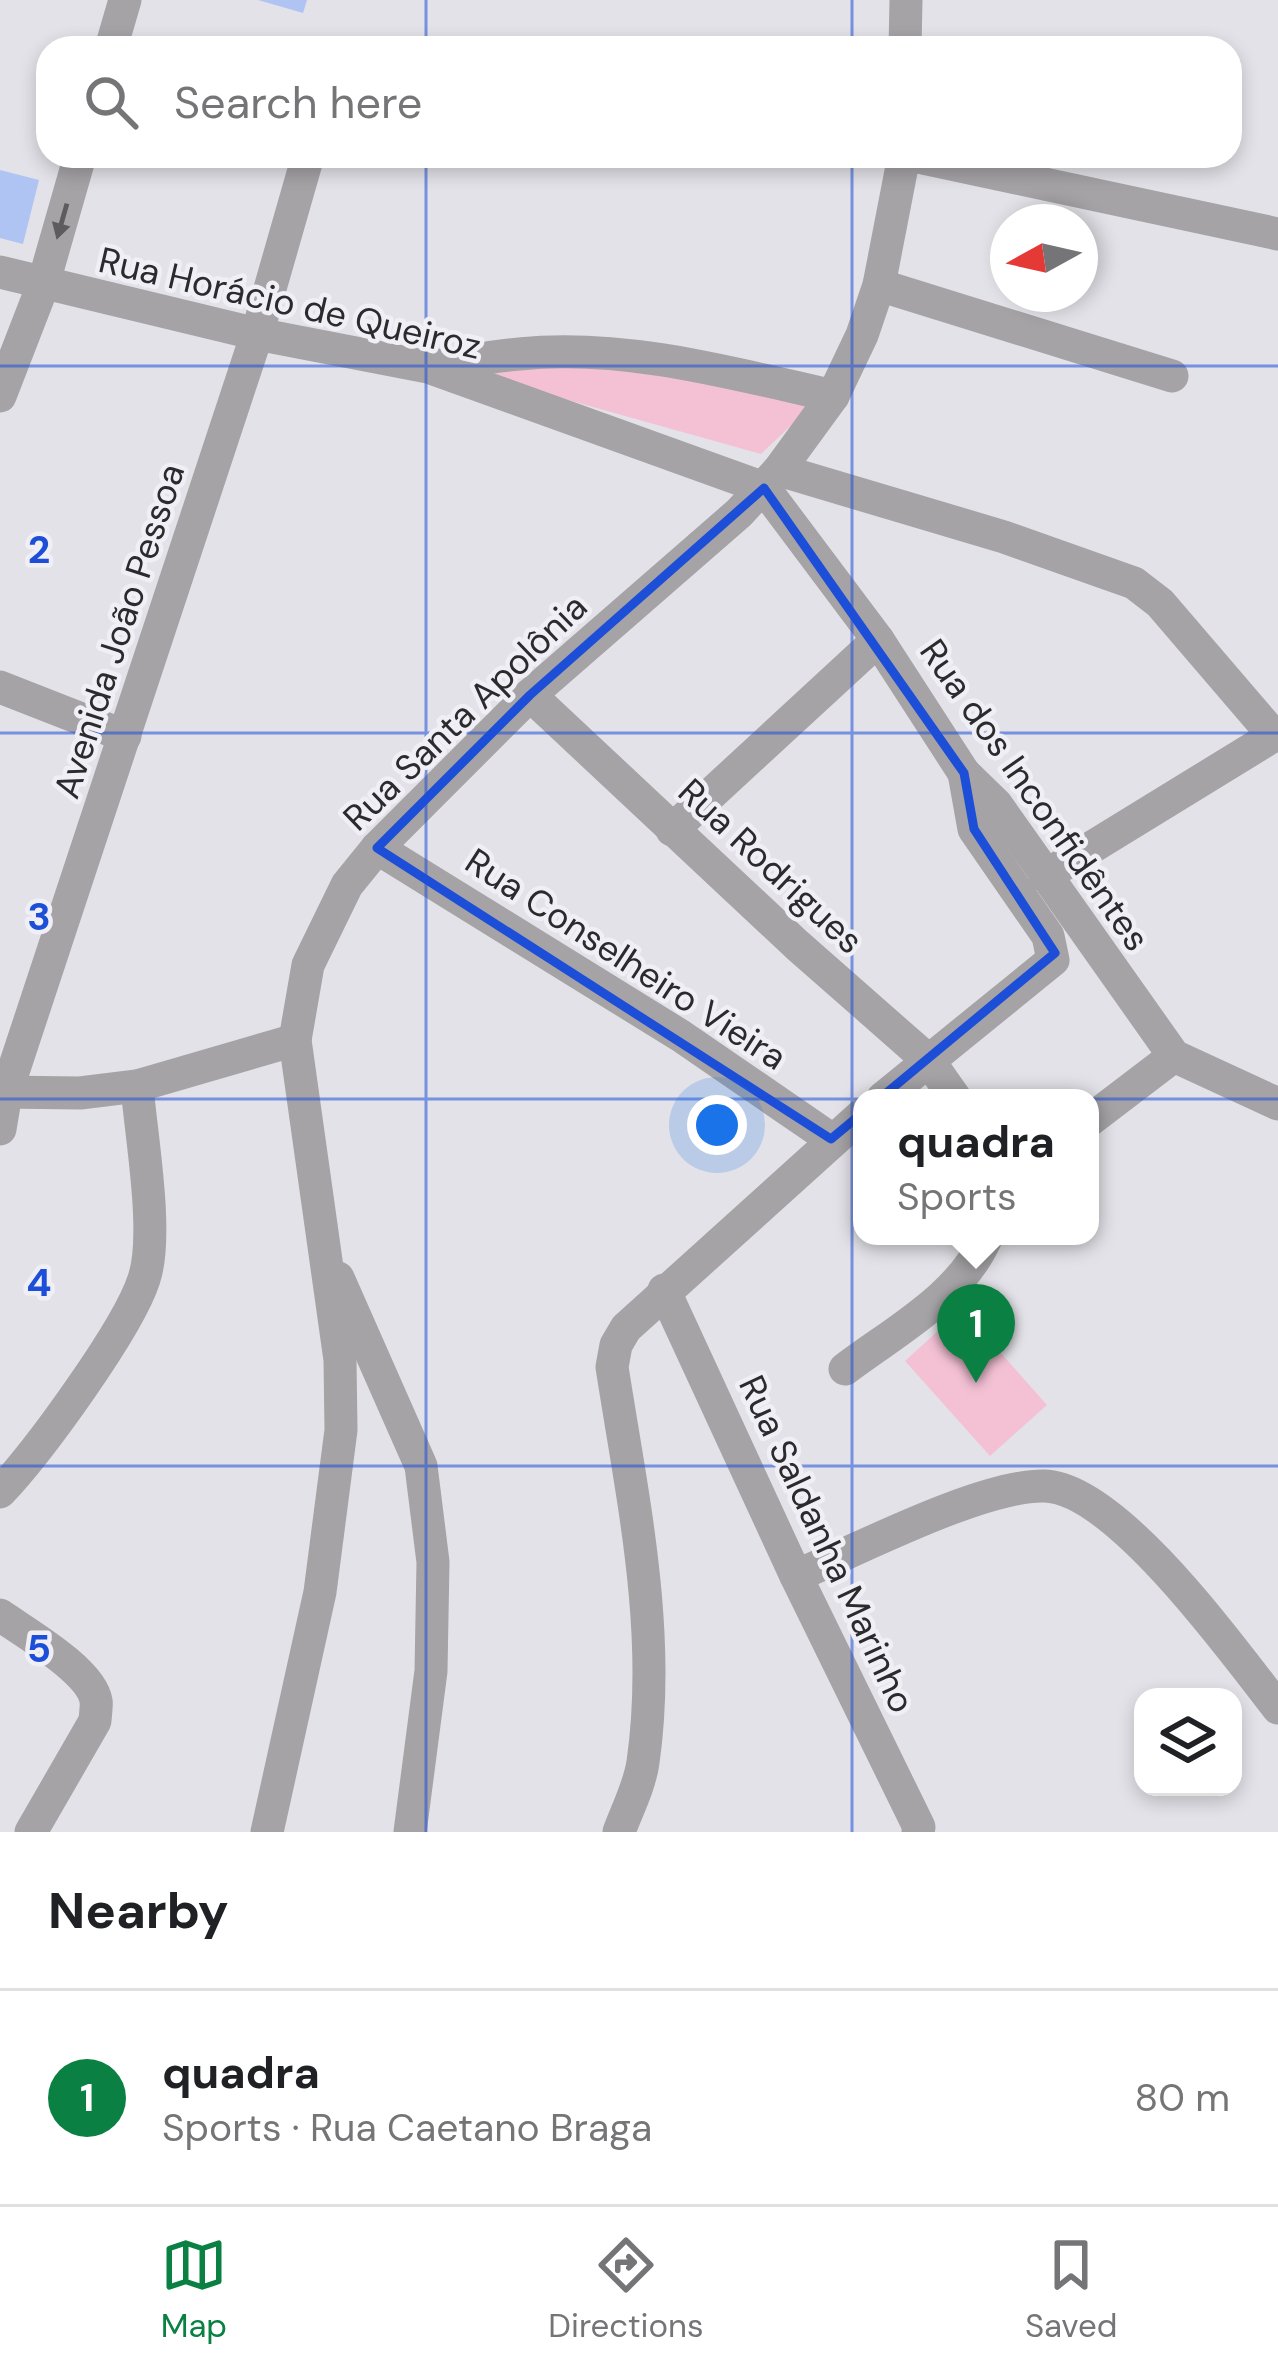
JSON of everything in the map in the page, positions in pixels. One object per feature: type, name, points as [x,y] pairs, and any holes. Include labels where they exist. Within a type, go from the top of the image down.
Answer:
[{"type":"street","points":[[114,36],[124,0]]},
{"type":"street","points":[[905,36],[906,0]]},
{"type":"street","points":[[0,396],[44,285],[77,168]]},
{"type":"street","name":"Avenida João Pessoa","points":[[0,1129],[3,1092],[257,334],[305,168]]},
{"type":"street","name":"Rua Santa Apolônia","points":[[267,1832],[320,1592],[341,1430],[340,1360],[295,1040],[308,964],[347,885],[377,848],[530,695],[771,479],[833,396],[879,285],[902,168]]},
{"type":"street","points":[[970,168],[1278,234]]},
{"type":"street","name":"Rua Horácio de Queiroz","points":[[0,272],[257,334],[428,367],[771,479],[1004,537],[1134,583],[1160,603],[1276,735]]},
{"type":"street","points":[[879,285],[1172,376]]},
{"type":"street","points":[[428,367],[522,353],[606,355],[702,366],[833,396]]},
{"type":"street","name":"Rua dos Inconfidêntes","points":[[771,479],[964,773],[996,804],[1174,1056],[1278,1104]]},
{"type":"street","points":[[672,830],[878,640]]},
{"type":"street","points":[[0,687],[125,736]]},
{"type":"street","name":"Rua Rodrigues","points":[[530,695],[929,1061],[949,1089]]},
{"type":"street","points":[[1046,876],[1276,735]]},
{"type":"street","points":[[894,1089],[1053,961],[1048,936],[974,829],[964,773]]},
{"type":"street","name":"Rua Conselheiro Vieira","points":[[377,848],[681,1036],[831,1139]]},
{"type":"street","points":[[3,1092],[80,1094],[137,1086],[295,1040]]},
{"type":"street","points":[[1099,1113],[1174,1056]]},
{"type":"street","points":[[0,1492],[81,1385],[130,1310],[145,1277],[149,1241],[137,1086]]},
{"type":"street","points":[[620,1832],[643,1766],[650,1653],[612,1366],[616,1345],[664,1289],[853,1122]]},
{"type":"street","points":[[844,1369],[955,1286],[982,1245]]},
{"type":"street","points":[[324,1249],[421,1466],[433,1562],[431,1671],[410,1832]]},
{"type":"street","name":"Rua Saldanha Marinho","points":[[664,1289],[918,1832]]},
{"type":"street","points":[[796,1576],[987,1495],[1047,1485],[1108,1512],[1188,1595],[1278,1708]]},
{"type":"street","points":[[0,1615],[76,1670],[97,1701],[95,1721],[31,1832]]},
{"type":"highlighted area","points":[[764,488],[964,773],[974,829],[1055,953],[831,1139],[377,848],[530,695]]},
{"type":"shaded area","points":[[407,355],[839,380],[761,454]]},
{"type":"shaded area","points":[[962,1309],[1047,1405],[990,1456],[905,1361]]},
{"type":"building","points":[[258,0],[307,0],[303,13]]},
{"type":"building","points":[[0,170],[39,180],[23,244],[0,238]]},
{"type":"place","name":"quadra","points":[[976,1383]]}]
